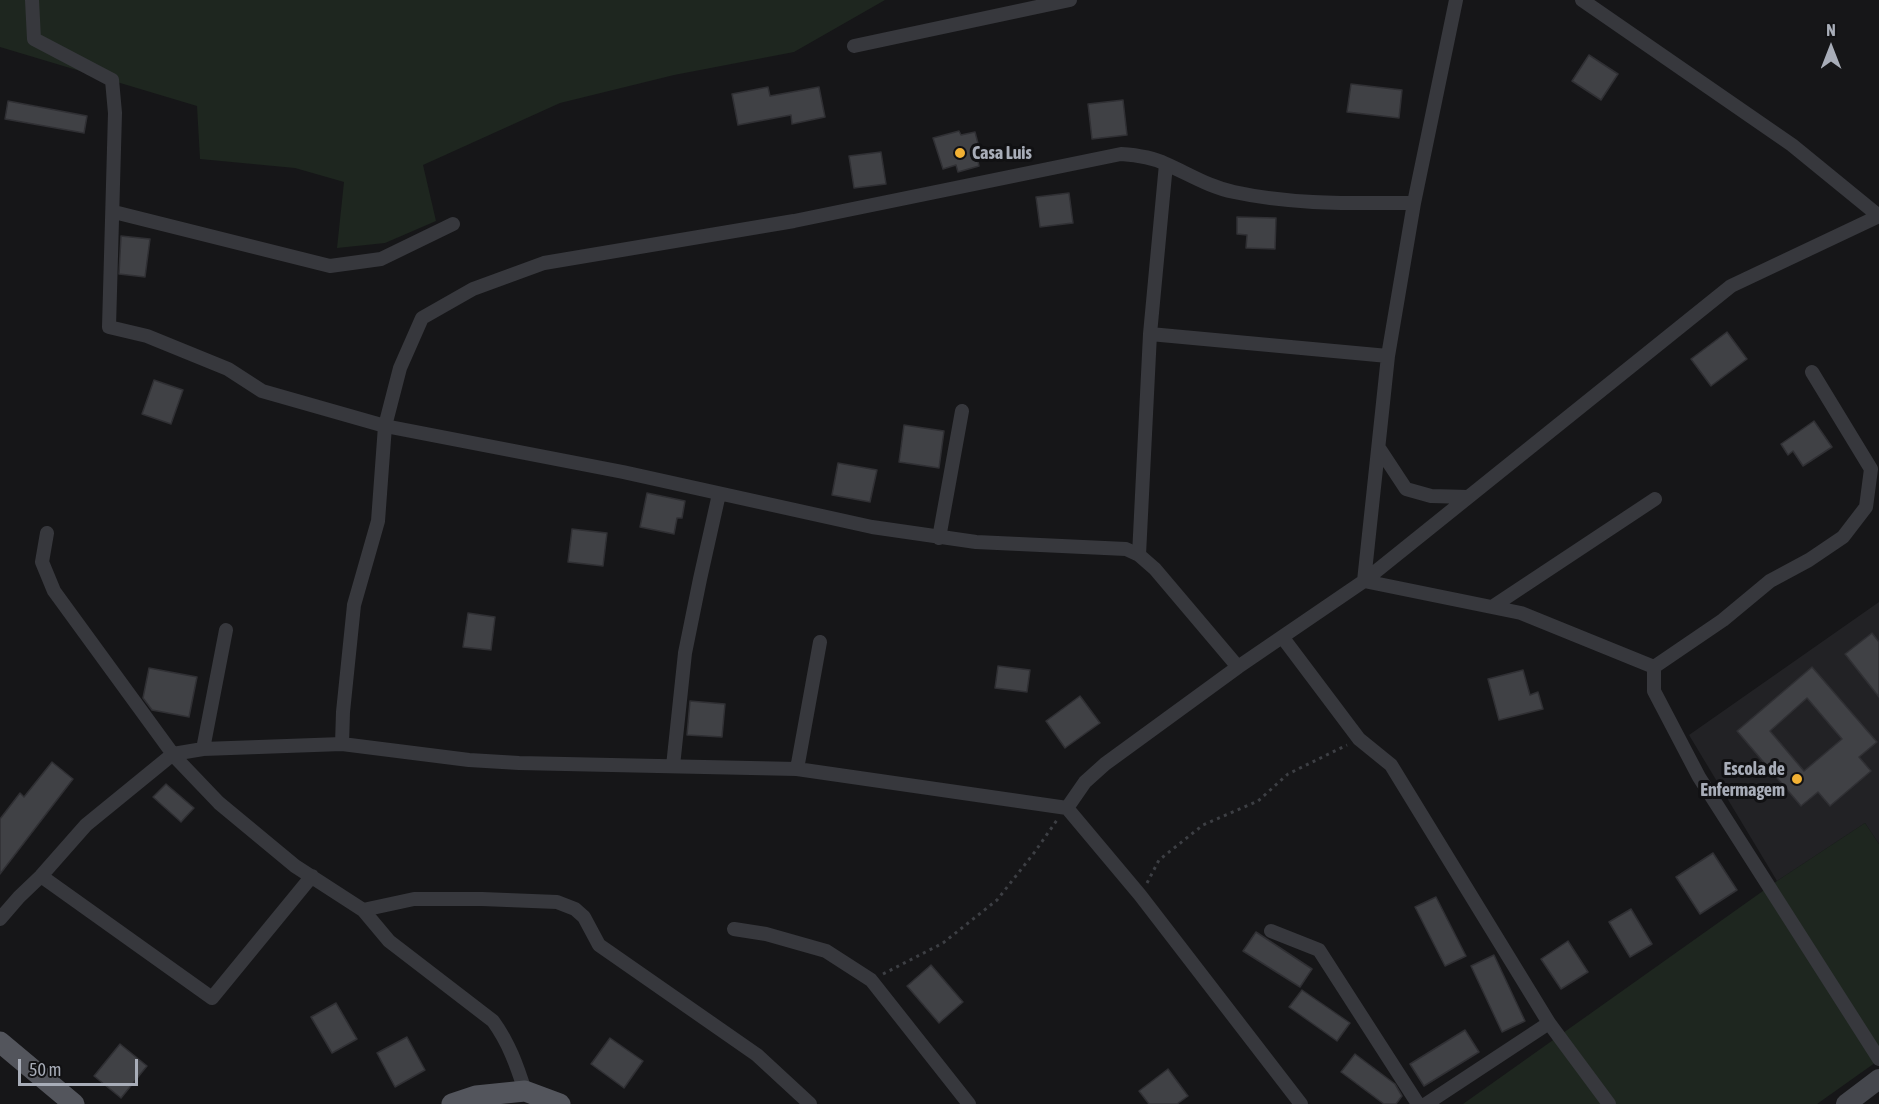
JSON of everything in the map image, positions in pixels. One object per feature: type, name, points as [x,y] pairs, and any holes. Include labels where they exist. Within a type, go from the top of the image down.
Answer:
[{"type":"main road","points":[[0,1041],[74,1104]]},
{"type":"main road","points":[[1853,1102],[1879,1079]]},
{"type":"main road","points":[[452,1104],[476,1096],[525,1091],[560,1104]]},
{"type":"street","points":[[32,0],[34,39],[112,80],[115,113],[114,212],[109,327],[147,336],[228,369],[262,391],[385,426],[623,472],[872,527],[976,542],[1126,549],[1139,555],[1155,569],[1238,667]]},
{"type":"street","points":[[854,46],[1070,0]]},
{"type":"street","points":[[1364,580],[1388,356],[1414,203],[1456,0]]},
{"type":"street","points":[[1067,808],[1085,782],[1105,764],[1238,667],[1364,580],[1731,286],[1879,216],[1792,145],[1582,0]]},
{"type":"street","points":[[342,744],[354,604],[378,521],[385,426],[400,368],[422,318],[473,289],[544,263],[794,221],[1122,154],[1143,156],[1166,164],[1197,180],[1235,193],[1310,203],[1414,203]]},
{"type":"street","points":[[1139,555],[1150,334],[1166,164]]},
{"type":"street","points":[[114,212],[330,266],[381,259],[453,224]]},
{"type":"street","points":[[1150,334],[1388,356]]},
{"type":"street","points":[[1654,667],[1723,620],[1770,581],[1809,560],[1843,537],[1866,507],[1872,469],[1812,372]]},
{"type":"street","points":[[939,538],[962,411]]},
{"type":"street","points":[[1379,448],[1406,489],[1431,496],[1468,497]]},
{"type":"street","points":[[673,766],[685,653],[719,494]]},
{"type":"street","points":[[1492,607],[1655,499]]},
{"type":"street","points":[[47,533],[42,562],[54,591],[173,754],[219,803],[295,866],[363,910],[389,941],[493,1021],[513,1054],[525,1091]]},
{"type":"street","points":[[1364,580],[1521,613],[1654,667]]},
{"type":"street","points":[[203,749],[226,630]]},
{"type":"street","points":[[1283,638],[1359,739],[1391,765],[1549,1023],[1609,1104]]},
{"type":"street","points":[[797,770],[820,642]]},
{"type":"street","points":[[1654,667],[1654,691],[1699,777],[1879,1059]]},
{"type":"street","points":[[0,919],[86,825],[173,754],[203,749],[342,744],[469,760],[797,770],[1067,808],[1140,895],[1302,1104]]},
{"type":"street","points":[[41,876],[212,998],[312,876]]},
{"type":"street","points":[[363,910],[414,900],[472,899],[557,902],[575,909],[584,916],[600,945],[757,1055],[810,1104]]},
{"type":"street","points":[[734,929],[766,934],[826,951],[871,980],[969,1104]]},
{"type":"street","points":[[1271,931],[1319,950],[1418,1104]]},
{"type":"street","points":[[1426,1104],[1549,1023]]},
{"type":"path","points":[[1140,895],[1159,860],[1203,825],[1258,801],[1288,774],[1359,739]]},
{"type":"path","points":[[871,980],[943,944],[997,900],[1067,808]]},
{"type":"shaded area","points":[[0,0],[885,0],[794,52],[674,75],[560,103],[423,165],[436,221],[385,243],[337,248],[344,182],[295,168],[200,159],[197,106],[0,47]]},
{"type":"shaded area","name":"Escola de Enfermagem","points":[[1879,602],[1879,844],[1865,823],[1777,881],[1689,735]]},
{"type":"shaded area","points":[[1865,823],[1879,844],[1879,1060],[1817,1104],[1463,1104],[1777,881]]},
{"type":"building","points":[[1589,55],[1618,74],[1601,100],[1572,81]]},
{"type":"building","points":[[1351,84],[1402,90],[1399,118],[1347,112]]},
{"type":"building","points":[[768,87],[770,96],[819,87],[825,117],[792,124],[791,115],[738,125],[732,94]]},
{"type":"building","points":[[1123,100],[1127,135],[1092,139],[1088,104]]},
{"type":"building","points":[[8,101],[87,116],[84,133],[5,119]]},
{"type":"building","points":[[959,131],[961,135],[975,132],[980,151],[980,156],[977,157],[979,166],[958,172],[956,165],[943,169],[933,138]]},
{"type":"building","points":[[881,152],[886,184],[854,188],[849,156]]},
{"type":"building","points":[[1069,193],[1073,223],[1040,227],[1036,197]]},
{"type":"building","points":[[1237,217],[1276,218],[1275,249],[1246,248],[1247,235],[1237,234]]},
{"type":"building","points":[[121,236],[150,239],[145,277],[119,274]]},
{"type":"building","points":[[1727,332],[1747,359],[1711,386],[1691,359]]},
{"type":"building","points":[[154,380],[183,390],[171,424],[142,414]]},
{"type":"building","points":[[1814,421],[1832,447],[1803,466],[1793,451],[1788,455],[1781,444]]},
{"type":"building","points":[[904,425],[944,431],[939,468],[899,462]]},
{"type":"building","points":[[838,463],[877,470],[870,502],[832,495]]},
{"type":"building","points":[[647,493],[685,501],[682,518],[677,518],[674,534],[640,527]]},
{"type":"building","points":[[572,529],[607,533],[603,566],[568,562]]},
{"type":"building","points":[[468,613],[495,617],[491,650],[463,647]]},
{"type":"building","points":[[1872,633],[1879,642],[1879,697],[1845,654]]},
{"type":"building","points":[[998,666],[1030,670],[1027,692],[995,688]]},
{"type":"building","points":[[1812,667],[1877,742],[1859,757],[1871,771],[1830,806],[1818,792],[1801,806],[1737,731]],"holes":[[[1807,698],[1842,739],[1804,771],[1770,731]]]},
{"type":"building","points":[[149,668],[197,677],[189,717],[152,710],[143,698]]},
{"type":"building","points":[[1523,670],[1530,695],[1538,692],[1543,709],[1499,720],[1488,679]]},
{"type":"building","points":[[1080,696],[1100,723],[1065,748],[1046,721]]},
{"type":"building","points":[[690,701],[725,704],[722,737],[687,735]]},
{"type":"building","points":[[52,762],[73,779],[0,874],[0,819],[20,793],[24,797]]},
{"type":"building","points":[[166,784],[194,808],[181,822],[153,797]]},
{"type":"building","points":[[1713,853],[1737,890],[1700,914],[1676,877]]},
{"type":"building","points":[[1436,897],[1466,956],[1445,966],[1415,907]]},
{"type":"building","points":[[1631,909],[1652,944],[1630,957],[1609,922]]},
{"type":"building","points":[[1256,932],[1312,969],[1300,987],[1243,951]]},
{"type":"building","points":[[1568,941],[1588,972],[1561,989],[1541,959]]},
{"type":"building","points":[[1494,955],[1525,1021],[1502,1032],[1471,966]]},
{"type":"building","points":[[931,965],[963,1002],[939,1023],[907,986]]},
{"type":"building","points":[[1302,990],[1350,1023],[1337,1041],[1289,1007]]},
{"type":"building","points":[[336,1003],[357,1039],[332,1053],[311,1017]]},
{"type":"building","points":[[1465,1030],[1479,1052],[1424,1086],[1410,1064]]},
{"type":"building","points":[[407,1037],[425,1070],[395,1087],[377,1053]]},
{"type":"building","points":[[610,1038],[643,1061],[624,1088],[591,1064]]},
{"type":"building","points":[[120,1044],[147,1066],[121,1098],[94,1076]]},
{"type":"building","points":[[1355,1054],[1395,1084],[1402,1096],[1396,1104],[1384,1104],[1341,1072]]},
{"type":"building","points":[[1168,1069],[1188,1096],[1177,1104],[1149,1104],[1139,1091]]},
{"type":"place","name":"Casa Luis","points":[[960,153]]},
{"type":"place","name":"Escola de Enfermagem","points":[[1797,779]]}]
